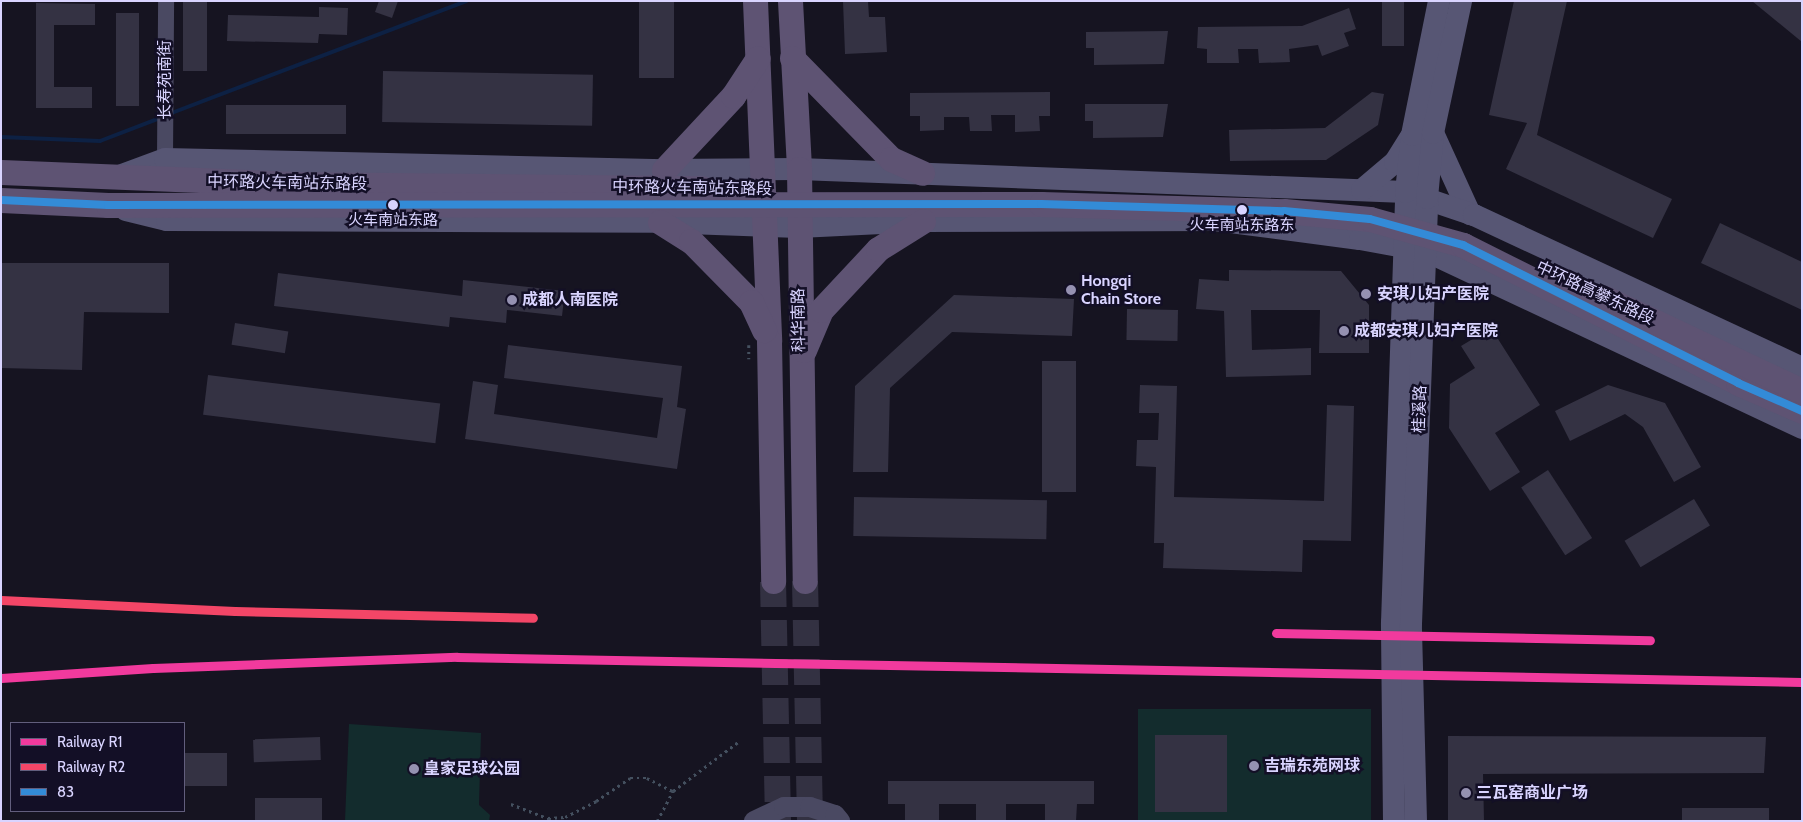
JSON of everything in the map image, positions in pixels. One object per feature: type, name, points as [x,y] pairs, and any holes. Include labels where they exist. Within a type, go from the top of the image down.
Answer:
[{"type":"main road","name":"科华南路","points":[[755,1],[762,226],[769,341],[773,581]]},
{"type":"main road","name":"科华南路","points":[[790,1],[799,168],[800,359],[805,581]]},
{"type":"main road","name":"桂溪路","points":[[1416,821],[1412,624],[1426,252],[1416,195],[1438,1]]},
{"type":"main road","name":"桂溪路","points":[[1422,134],[1461,1]]},
{"type":"main road","points":[[664,170],[733,96],[758,58]]},
{"type":"main road","points":[[792,58],[890,159],[922,173]]},
{"type":"main road","points":[[1362,190],[1395,162],[1422,134],[1470,214]]},
{"type":"main road","points":[[111,178],[165,159],[664,170],[799,168],[1362,190],[1416,195],[1470,214],[1802,368]]},
{"type":"main road","name":"中环路火车南站东路段","points":[[1,172],[111,178],[296,195]]},
{"type":"main road","name":"中环路火车南站东路段","points":[[1,200],[108,205],[296,195],[1041,204],[1284,211],[1394,225]]},
{"type":"main road","name":"桂溪路","points":[[1394,821],[1392,623],[1394,225],[1416,195]]},
{"type":"main road","points":[[108,205],[167,220],[660,222],[799,227],[923,221],[1215,220],[1394,225],[1426,252],[1802,428]]},
{"type":"main road","points":[[800,359],[820,310],[878,248],[923,221]]},
{"type":"main road","points":[[660,222],[691,241],[751,302],[769,341]]},
{"type":"main road","name":"中环路高攀东路段","points":[[1394,225],[1441,222],[1802,391]]},
{"type":"main road","name":"中环路高攀东路段","points":[[1394,225],[1464,245],[1738,384],[1802,411]]},
{"type":"street","name":"长寿苑南街","points":[[165,159],[166,1]]},
{"type":"street","points":[[754,821],[784,807],[810,807],[835,814],[840,821]]},
{"type":"path","points":[[657,821],[673,792],[738,742]]},
{"type":"path","points":[[511,804],[548,818],[565,817],[596,801],[630,778],[647,778],[673,792]]},
{"type":"green space","name":"吉瑞东苑网球","points":[[1138,709],[1371,709],[1371,821],[1138,821]]},
{"type":"green space","name":"皇家足球公园","points":[[349,724],[481,733],[479,805],[490,815],[489,821],[345,821]]},
{"type":"building","points":[[183,1],[207,1],[207,71],[183,71]]},
{"type":"building","points":[[379,1],[398,1],[392,18],[375,12]]},
{"type":"building","points":[[639,1],[674,1],[674,78],[639,78]]},
{"type":"building","points":[[843,1],[868,1],[869,17],[885,17],[887,52],[845,54]]},
{"type":"building","points":[[1382,1],[1404,1],[1404,46],[1382,46]]},
{"type":"building","points":[[1514,1],[1567,1],[1537,135],[1672,199],[1653,238],[1506,169],[1527,123],[1489,115]]},
{"type":"building","points":[[1752,1],[1802,1],[1802,42]]},
{"type":"building","points":[[36,3],[95,4],[95,25],[54,25],[54,87],[92,87],[92,108],[36,108]]},
{"type":"building","points":[[319,7],[348,8],[347,35],[319,34],[318,43],[227,41],[228,15],[319,17]]},
{"type":"building","points":[[1349,8],[1356,29],[1344,33],[1349,46],[1322,56],[1318,45],[1289,49],[1290,62],[1259,63],[1258,49],[1238,49],[1239,63],[1207,63],[1207,49],[1197,48],[1198,27],[1302,26]]},
{"type":"building","points":[[116,13],[139,13],[139,106],[116,106]]},
{"type":"building","points":[[1168,31],[1164,64],[1094,65],[1094,48],[1086,48],[1086,32]]},
{"type":"building","points":[[383,71],[593,75],[592,126],[382,122]]},
{"type":"building","points":[[1050,92],[1050,116],[1039,116],[1040,131],[1015,132],[1015,115],[991,115],[992,131],[970,131],[969,117],[944,117],[944,130],[920,131],[920,116],[910,116],[910,93]]},
{"type":"building","points":[[1372,92],[1384,94],[1378,125],[1326,160],[1230,161],[1229,130],[1325,128]]},
{"type":"building","points":[[1085,104],[1168,104],[1163,137],[1093,138],[1093,121],[1085,121]]},
{"type":"building","points":[[226,105],[346,105],[346,134],[226,134]]},
{"type":"building","points":[[1720,223],[1802,262],[1802,310],[1701,263]]},
{"type":"building","points":[[1,263],[169,263],[169,313],[84,312],[82,370],[1,368]]},
{"type":"building","name":"成都安琪儿妇产医院","points":[[1229,270],[1341,271],[1369,305],[1369,353],[1319,353],[1320,310],[1251,310],[1252,350],[1311,348],[1311,375],[1226,377],[1224,311],[1196,309],[1199,279],[1229,281]]},
{"type":"building","points":[[278,273],[462,296],[463,280],[565,291],[562,316],[507,310],[506,323],[450,317],[449,327],[274,306]]},
{"type":"building","points":[[954,295],[1074,299],[1072,336],[952,332],[890,388],[888,472],[853,472],[855,386]]},
{"type":"building","points":[[1127,309],[1178,310],[1177,341],[1126,340]]},
{"type":"building","points":[[235,323],[288,331],[285,353],[232,345]]},
{"type":"building","points":[[1491,328],[1540,405],[1495,433],[1520,472],[1490,491],[1449,428],[1450,384],[1475,368],[1461,346]]},
{"type":"building","points":[[508,345],[682,366],[677,407],[686,409],[677,469],[465,439],[473,381],[498,385],[494,414],[657,438],[663,398],[504,378]]},
{"type":"building","points":[[1042,361],[1076,361],[1076,492],[1042,492]]},
{"type":"building","points":[[208,375],[440,404],[435,443],[203,415]]},
{"type":"building","points":[[1140,385],[1177,386],[1174,497],[1324,501],[1327,405],[1354,406],[1351,541],[1303,540],[1302,572],[1163,568],[1164,543],[1154,543],[1156,467],[1136,466],[1137,440],[1158,440],[1159,413],[1139,413]]},
{"type":"building","points":[[1608,385],[1665,403],[1701,467],[1674,482],[1643,427],[1625,414],[1570,441],[1555,411]]},
{"type":"building","points":[[1548,470],[1592,538],[1565,555],[1521,487]]},
{"type":"building","points":[[854,497],[1047,500],[1046,539],[853,536]]},
{"type":"building","points":[[1694,499],[1710,526],[1641,567],[1625,541]]},
{"type":"building","points":[[1155,735],[1227,735],[1227,812],[1155,812]]},
{"type":"building","name":"三瓦窑商业广场","points":[[1448,736],[1766,737],[1764,773],[1483,774],[1484,821],[1448,821]]},
{"type":"building","points":[[320,737],[321,760],[254,762],[253,739]]},
{"type":"building","points":[[185,753],[227,753],[227,786],[185,786]]},
{"type":"building","points":[[888,781],[1094,781],[1094,804],[1077,804],[1076,821],[1045,821],[1045,804],[1006,804],[1006,821],[976,821],[976,804],[939,804],[939,821],[905,821],[905,804],[888,804]]},
{"type":"building","points":[[255,798],[322,798],[322,821],[255,821]]},
{"type":"building","points":[[1682,808],[1769,808],[1769,821],[1682,821]]},
{"type":"waterway","points":[[169,114],[466,1]]},
{"type":"waterway","points":[[1,137],[100,141],[160,118]]},
{"type":"tunnel","points":[[773,581],[778,821]]},
{"type":"tunnel","points":[[805,581],[810,821]]},
{"type":"rail line","name":"R2","points":[[1,600],[235,611],[533,618]]},
{"type":"rail line","name":"R1","points":[[1276,633],[1650,640]]},
{"type":"rail line","name":"R1","points":[[1,678],[153,668],[457,657],[1802,682]]},
{"type":"transit line","name":"83","points":[[1,200],[108,205],[1041,204],[1284,211],[1370,219],[1463,245],[1738,383],[1802,411]]},
{"type":"place","name":"火车南站东路","points":[[393,205]]},
{"type":"place","name":"火车南站东路东","points":[[1242,210]]},
{"type":"place","name":"Hongqi Chain Store","points":[[1071,290]]},
{"type":"place","name":"安琪儿妇产医院","points":[[1366,294]]},
{"type":"place","name":"成都人南医院","points":[[512,300]]},
{"type":"place","name":"成都安琪儿妇产医院","points":[[1344,331]]},
{"type":"place","name":"吉瑞东苑网球","points":[[1254,766]]},
{"type":"place","name":"皇家足球公园","points":[[414,769]]},
{"type":"place","name":"三瓦窑商业广场","points":[[1466,793]]}]
